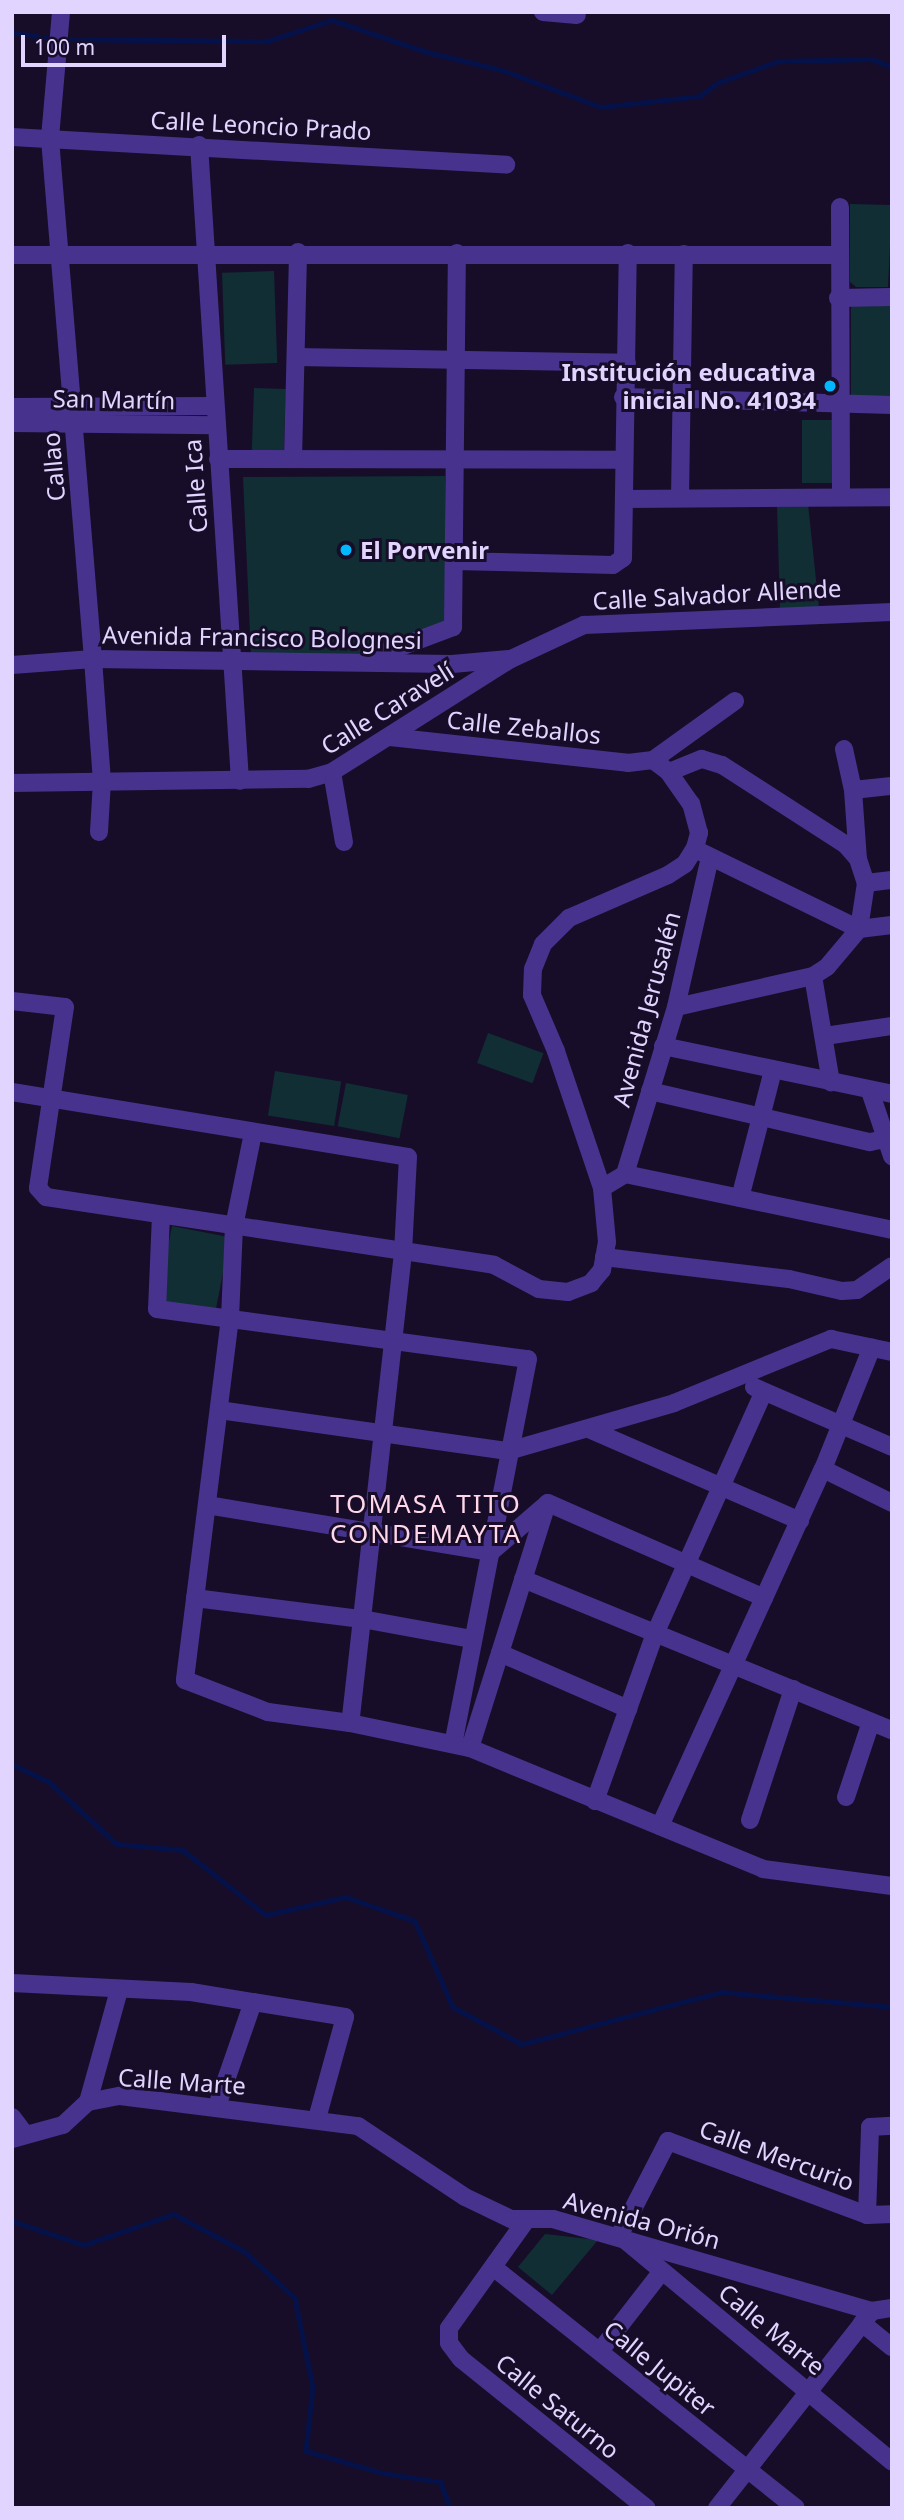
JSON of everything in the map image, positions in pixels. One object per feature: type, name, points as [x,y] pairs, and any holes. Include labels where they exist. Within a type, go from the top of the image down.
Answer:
[{"type":"street","name":"Callao","points":[[61,12],[50,139],[102,781],[99,832]]},
{"type":"street","points":[[543,12],[577,15]]},
{"type":"street","name":"Calle Leoncio Prado","points":[[12,137],[199,145],[506,165]]},
{"type":"street","name":"Calle Ica","points":[[199,145],[240,781]]},
{"type":"street","points":[[839,207],[838,404],[841,497]]},
{"type":"street","points":[[12,255],[206,251],[839,255]]},
{"type":"street","points":[[293,459],[298,252]]},
{"type":"street","points":[[357,663],[453,627],[458,360],[457,253]]},
{"type":"street","points":[[454,561],[613,565],[623,558],[628,253]]},
{"type":"street","points":[[680,498],[684,254]]},
{"type":"street","points":[[838,298],[892,297]]},
{"type":"street","points":[[296,357],[627,363]]},
{"type":"street","points":[[624,397],[892,405]]},
{"type":"street","name":"San Martín","points":[[12,407],[73,415],[215,416]]},
{"type":"street","name":"San Martín","points":[[12,423],[73,415]]},
{"type":"street","points":[[218,458],[624,460]]},
{"type":"street","points":[[624,499],[892,497]]},
{"type":"street","name":"Calle Salvador Allende","points":[[511,659],[583,625],[892,612]]},
{"type":"street","name":"Avenida Francisco Bolognesi","points":[[12,665],[93,659],[357,663],[511,659]]},
{"type":"street","name":"Calle Caravelí","points":[[12,783],[308,779],[332,772],[511,659]]},
{"type":"street","points":[[735,701],[653,760],[669,772],[702,760],[722,765],[846,845],[858,859]]},
{"type":"street","name":"Calle Zeballos","points":[[390,737],[608,761],[653,760]]},
{"type":"street","points":[[676,1007],[813,976],[827,967],[859,929],[866,883],[858,859],[853,790],[844,749]]},
{"type":"street","points":[[332,772],[344,842]]},
{"type":"street","name":"Avenida Jerusalén","points":[[625,1174],[676,1007],[703,853],[697,817],[669,772]]},
{"type":"street","points":[[853,790],[892,786]]},
{"type":"street","points":[[12,1001],[65,1007],[40,1193],[161,1215],[494,1265],[539,1289],[568,1292],[591,1283],[602,1270],[607,1242],[602,1188],[556,1051],[532,995],[533,969],[543,944],[569,918],[668,875],[703,853],[859,929],[892,925]]},
{"type":"street","points":[[866,883],[892,880]]},
{"type":"street","points":[[813,976],[831,1082]]},
{"type":"street","points":[[825,1037],[892,1026]]},
{"type":"street","points":[[663,1046],[892,1094]]},
{"type":"street","points":[[740,1198],[773,1070]]},
{"type":"street","points":[[650,1091],[870,1142],[886,1139]]},
{"type":"street","points":[[870,1091],[892,1156]]},
{"type":"street","points":[[12,1092],[51,1096],[253,1133],[408,1157],[403,1253],[350,1723]]},
{"type":"street","points":[[253,1133],[234,1226],[230,1318],[185,1680],[268,1712],[350,1723],[462,1746],[763,1869],[892,1886]]},
{"type":"street","points":[[602,1188],[625,1174],[892,1230]]},
{"type":"street","points":[[161,1215],[157,1309],[394,1338],[528,1359],[472,1639],[462,1746]]},
{"type":"street","points":[[604,1257],[789,1279],[842,1290],[857,1290],[892,1266]]},
{"type":"street","points":[[219,1410],[508,1451],[591,1430],[740,1377],[831,1339],[892,1352]]},
{"type":"street","points":[[660,1826],[800,1521],[872,1347]]},
{"type":"street","points":[[740,1377],[763,1394],[892,1447]]},
{"type":"street","points":[[596,1801],[654,1636],[763,1394]]},
{"type":"street","points":[[591,1430],[800,1521]]},
{"type":"street","points":[[823,1469],[892,1503]]},
{"type":"street","points":[[491,1552],[548,1503]]},
{"type":"street","points":[[548,1503],[764,1598]]},
{"type":"street","points":[[462,1746],[500,1653],[548,1503]]},
{"type":"street","points":[[207,1505],[372,1530],[491,1552]]},
{"type":"street","points":[[523,1579],[654,1636],[892,1730]]},
{"type":"street","points":[[195,1598],[362,1619],[472,1639]]},
{"type":"street","points":[[500,1653],[628,1709]]},
{"type":"street","points":[[750,1820],[793,1689]]},
{"type":"street","points":[[846,1797],[872,1722]]},
{"type":"street","points":[[12,1983],[191,1992],[345,2017],[317,2119]]},
{"type":"street","points":[[88,2102],[119,1990]]},
{"type":"street","points":[[217,2106],[253,2002]]},
{"type":"street","name":"Calle Marte","points":[[19,2136],[62,2125],[88,2102],[120,2096],[317,2119]]},
{"type":"street","points":[[12,2118],[19,2136]]},
{"type":"street","name":"Avenida Orión","points":[[317,2119],[358,2126],[465,2197],[511,2219],[553,2219],[620,2235],[867,2317],[892,2308]]},
{"type":"street","points":[[867,2215],[870,2127],[892,2126]]},
{"type":"street","name":"Calle Mercurio","points":[[620,2235],[668,2141],[867,2215],[892,2214]]},
{"type":"street","points":[[493,2267],[527,2219]]},
{"type":"street","name":"Calle Marte","points":[[620,2235],[892,2462]]},
{"type":"street","name":"Calle Saturno","points":[[493,2267],[446,2335],[461,2359],[646,2508]]},
{"type":"street","name":"Calle Jupiter","points":[[493,2267],[796,2508]]},
{"type":"street","points":[[600,2351],[662,2271]]},
{"type":"street","points":[[717,2508],[867,2317],[892,2347]]},
{"type":"green space","points":[[850,204],[892,205],[888,287],[856,287],[850,282]]},
{"type":"green space","points":[[274,271],[277,363],[225,365],[222,273]]},
{"type":"green space","points":[[851,304],[892,304],[892,397],[851,397]]},
{"type":"green space","points":[[254,388],[286,389],[284,454],[252,453]]},
{"type":"green space","points":[[802,420],[840,420],[840,483],[802,483]]},
{"type":"green space","name":"El Porvenir","points":[[445,476],[446,623],[357,656],[251,655],[243,477]]},
{"type":"green space","points":[[808,504],[819,608],[780,609],[777,505]]},
{"type":"green space","points":[[488,1033],[543,1053],[532,1083],[477,1063]]},
{"type":"green space","points":[[275,1071],[341,1081],[334,1126],[268,1115]]},
{"type":"green space","points":[[346,1083],[408,1095],[399,1138],[338,1126]]},
{"type":"green space","points":[[172,1226],[230,1237],[215,1313],[157,1302]]},
{"type":"green space","points":[[545,2234],[598,2240],[552,2295],[518,2267]]},
{"type":"waterway","points":[[63,39],[268,41],[332,20],[427,52],[502,70],[601,107],[700,96],[717,83],[779,61],[872,59],[892,67]]},
{"type":"waterway","points":[[12,32],[54,39]]},
{"type":"waterway","points":[[12,1764],[49,1782],[117,1844],[183,1850],[266,1915],[346,1897],[415,1921],[453,2007],[522,2044],[722,1992],[892,2007]]},
{"type":"waterway","points":[[12,2221],[84,2245],[174,2214],[244,2251],[295,2298],[313,2387],[306,2451],[383,2473],[441,2482],[450,2508]]},
{"type":"place","name":"Institución educativa inicial No. 41034","points":[[830,386]]},
{"type":"place","name":"El Porvenir","points":[[346,550]]},
{"type":"district","name":"TOMASA TITO CONDEMAYTA","points":[[426,1519]]}]
